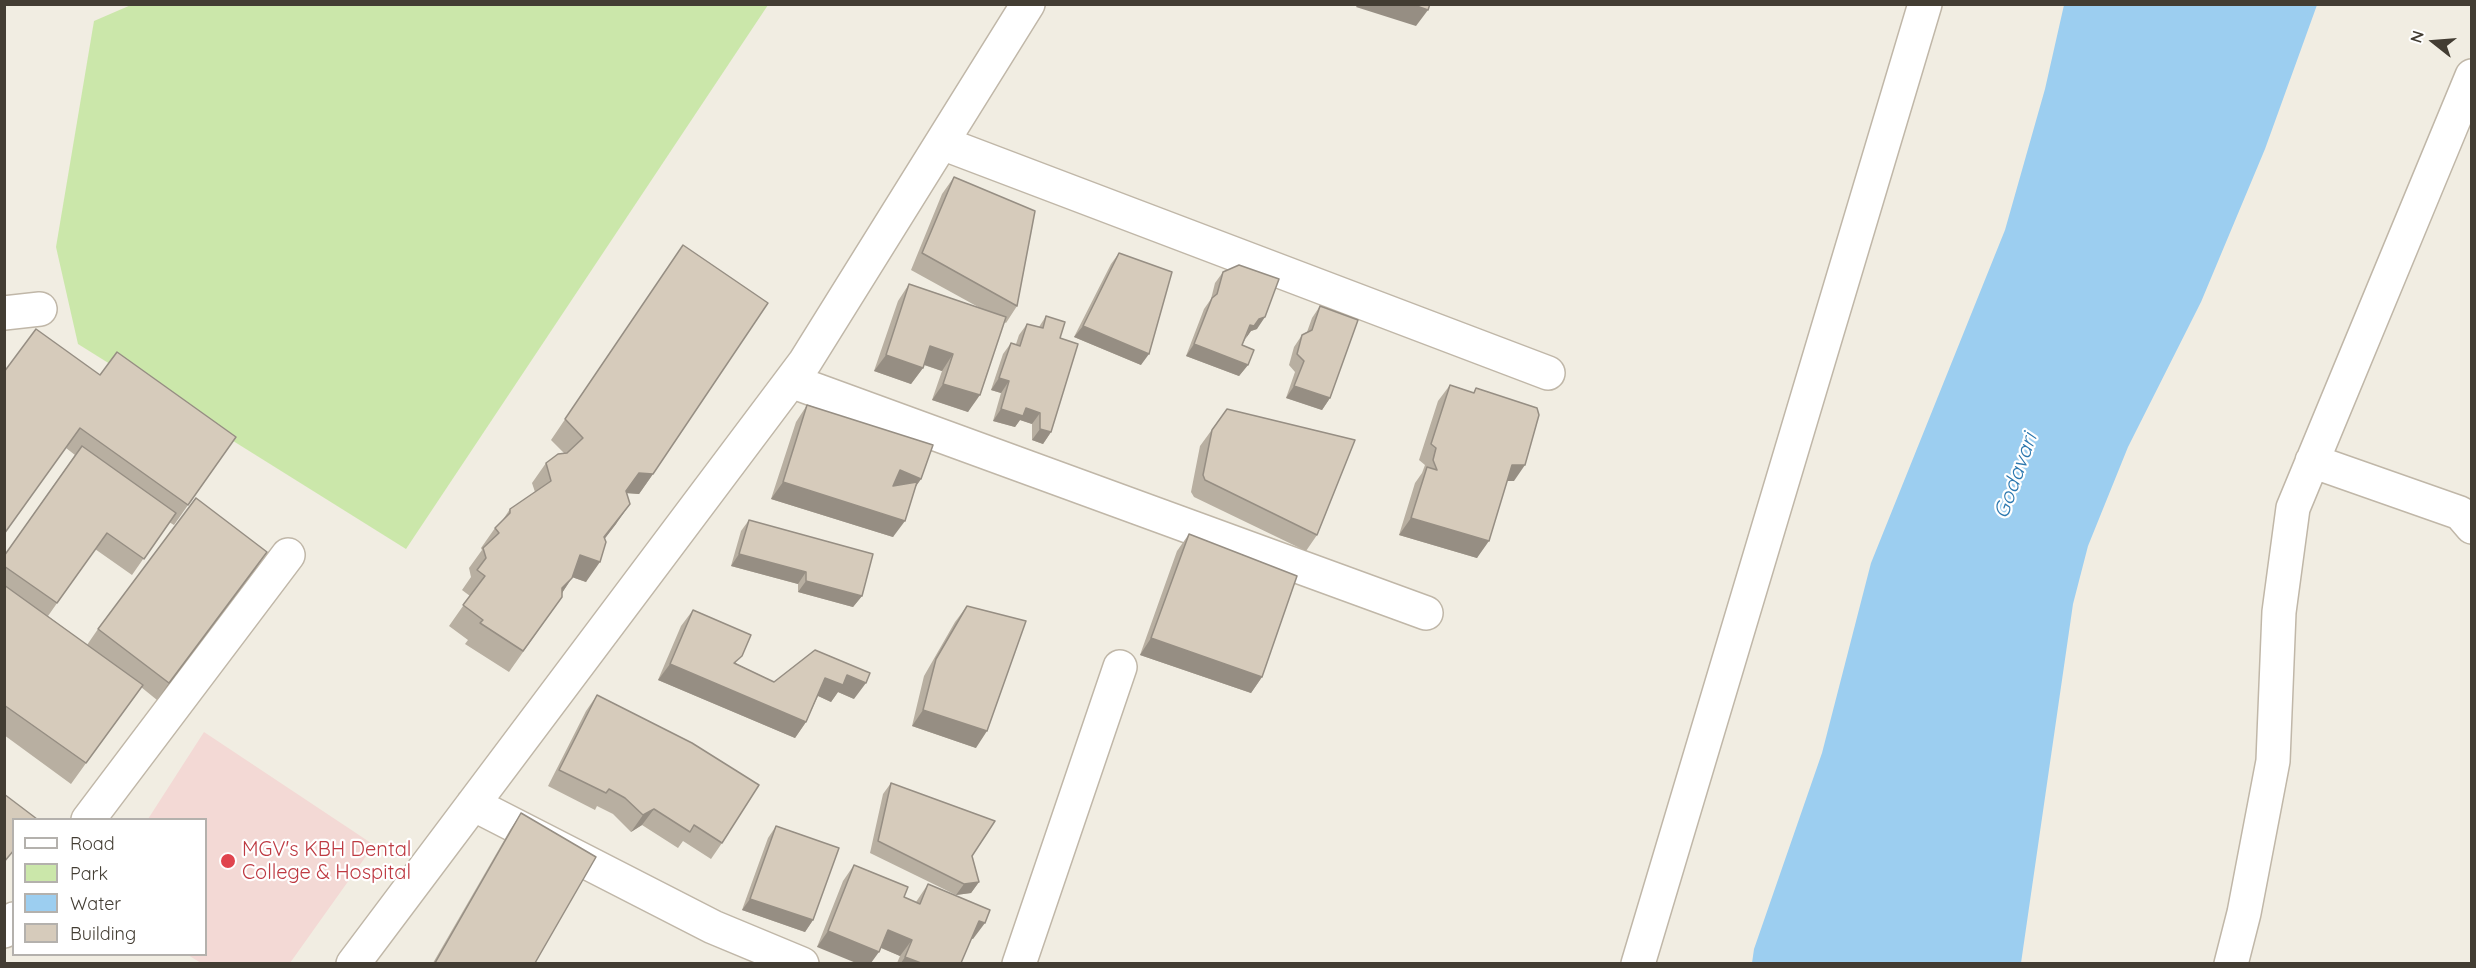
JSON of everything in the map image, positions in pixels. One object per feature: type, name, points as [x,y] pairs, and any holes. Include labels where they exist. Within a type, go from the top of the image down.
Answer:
[{"type":"street","points":[[353,963],[791,381],[1028,4]]},
{"type":"street","points":[[1638,963],[1925,4]]},
{"type":"street","points":[[2231,963],[2244,913],[2274,761],[2278,612],[2293,508],[2472,76]]},
{"type":"street","points":[[942,143],[1548,373]]},
{"type":"street","points":[[4,313],[40,309]]},
{"type":"street","points":[[791,381],[1426,613]]},
{"type":"street","points":[[2312,461],[2460,513],[2472,528]]},
{"type":"street","points":[[89,818],[288,555]]},
{"type":"street","points":[[1019,963],[1120,667]]},
{"type":"street","points":[[472,804],[713,927],[802,963]]},
{"type":"shaded area","points":[[204,732],[374,845],[290,963],[201,963],[190,956],[207,956],[207,818],[149,818]]},
{"type":"green space","points":[[131,5],[768,5],[406,549],[78,344],[56,247],[94,21]]},
{"type":"water","name":"Godavari","points":[[2064,5],[2317,5],[2265,149],[2201,302],[2128,447],[2088,546],[2073,604],[2021,963],[1752,963],[1754,949],[1822,753],[1871,563],[2005,230],[2045,89]]},
{"type":"building","points":[[1411,4],[1430,4],[1428,10]]},
{"type":"building","points":[[954,177],[1035,211],[1017,306],[922,253]]},
{"type":"building","points":[[683,245],[768,303],[653,474],[639,473],[626,491],[630,504],[604,537],[606,542],[600,562],[580,555],[572,578],[562,588],[562,597],[523,651],[480,623],[483,620],[463,605],[485,576],[477,570],[486,558],[483,548],[499,533],[495,528],[510,513],[510,509],[551,481],[546,463],[558,454],[567,453],[583,438],[565,419]]},
{"type":"building","points":[[1119,253],[1172,272],[1149,354],[1083,326]]},
{"type":"building","points":[[1239,265],[1279,279],[1265,317],[1259,319],[1254,326],[1250,325],[1242,345],[1254,350],[1248,365],[1194,344],[1212,298],[1217,294],[1223,272]]},
{"type":"building","points":[[909,284],[1006,317],[980,395],[943,384],[953,354],[930,346],[923,368],[886,355]]},
{"type":"building","points":[[1320,306],[1358,320],[1330,398],[1294,386],[1304,361],[1297,354],[1302,335],[1312,330]]},
{"type":"building","points":[[1046,316],[1065,322],[1060,338],[1078,344],[1051,432],[1040,429],[1040,413],[1026,408],[1023,416],[1001,409],[1009,381],[999,378],[1011,343],[1020,346],[1027,324],[1043,328]]},
{"type":"building","points":[[36,329],[100,375],[117,352],[236,437],[188,505],[80,428],[4,534],[4,372]]},
{"type":"building","points":[[1450,385],[1474,393],[1476,388],[1537,408],[1539,415],[1525,465],[1512,465],[1489,541],[1411,518],[1427,467],[1437,470],[1433,460],[1436,448],[1431,444]]},
{"type":"building","points":[[807,405],[933,445],[921,479],[900,470],[893,486],[917,482],[905,521],[783,482]]},
{"type":"building","points":[[1227,409],[1355,440],[1317,535],[1205,480],[1203,475],[1212,430]]},
{"type":"building","points":[[82,446],[176,513],[144,559],[107,533],[57,603],[4,566],[4,556]]},
{"type":"building","points":[[196,498],[267,552],[169,683],[98,629]]},
{"type":"building","points":[[749,520],[873,554],[862,596],[806,581],[806,572],[739,554]]},
{"type":"building","points":[[1189,534],[1297,576],[1262,677],[1151,638]]},
{"type":"building","points":[[4,585],[143,685],[86,763],[4,705]]},
{"type":"building","points":[[967,606],[1026,621],[987,731],[923,710],[936,659]]},
{"type":"building","points":[[693,610],[751,635],[742,656],[734,663],[774,682],[815,650],[870,673],[866,683],[847,675],[843,685],[825,678],[806,722],[670,664]]},
{"type":"building","points":[[597,695],[692,743],[759,785],[722,843],[694,825],[690,832],[654,809],[643,815],[625,798],[609,789],[606,793],[559,770]]},
{"type":"building","points":[[891,783],[995,821],[972,856],[979,882],[964,884],[878,841]]},
{"type":"building","points":[[4,794],[36,818],[12,818],[12,852],[4,862]]},
{"type":"building","points":[[521,813],[596,857],[535,963],[435,963]]},
{"type":"building","points":[[776,826],[839,848],[813,920],[750,899]]},
{"type":"building","points":[[854,865],[908,887],[904,897],[920,904],[928,884],[990,910],[985,923],[979,921],[961,963],[921,963],[905,957],[912,940],[888,930],[879,952],[828,931]]},
{"type":"place","name":"MGV's KBH Dental College & Hospital","points":[[228,861]]}]
